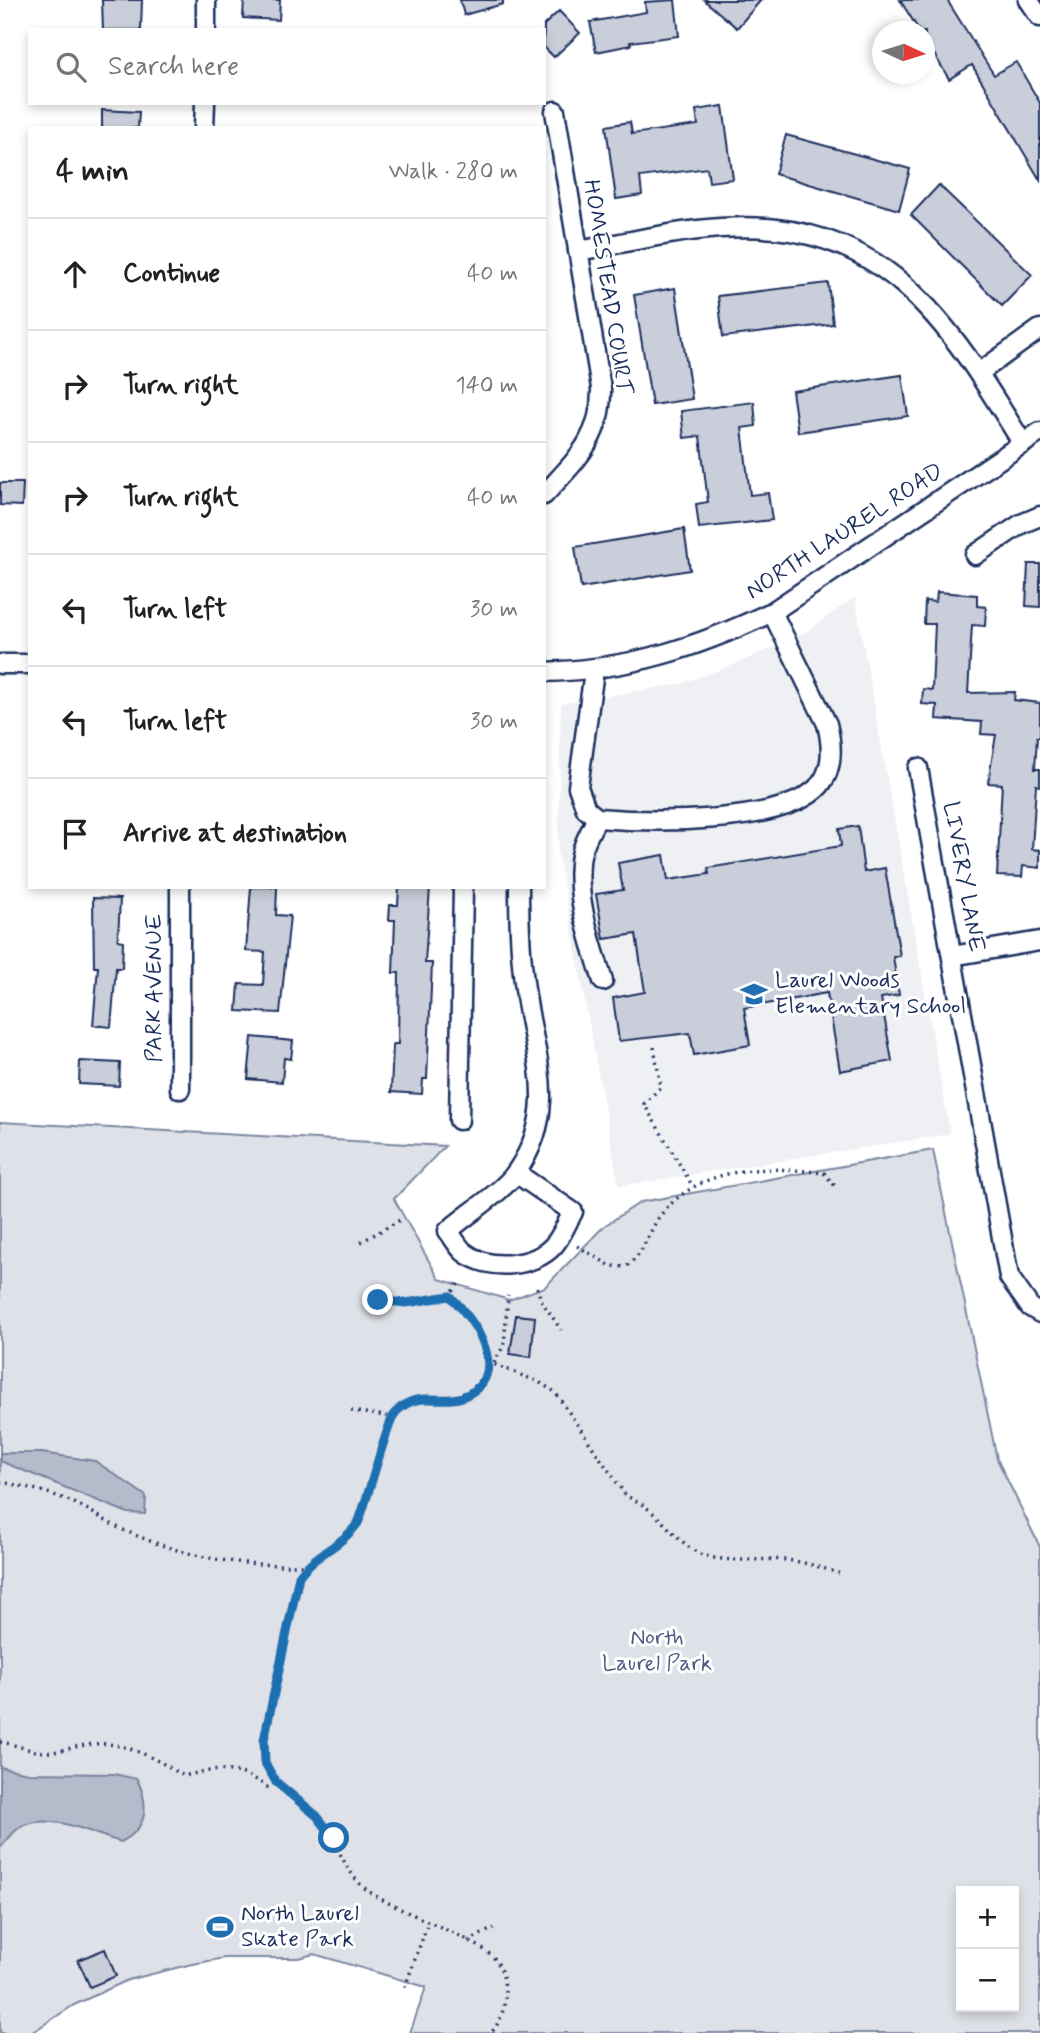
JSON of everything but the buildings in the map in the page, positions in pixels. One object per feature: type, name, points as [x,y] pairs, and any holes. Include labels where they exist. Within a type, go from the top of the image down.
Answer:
[{"type":"street","points":[[206,0],[206,28]]},
{"type":"street","points":[[1028,0],[1040,17]]},
{"type":"street","points":[[204,126],[205,105]]},
{"type":"street","name":"HOMESTEAD COURT","points":[[546,493],[588,444],[598,425],[601,409],[601,388],[555,111]]},
{"type":"street","points":[[578,251],[718,228],[766,227],[826,240],[852,250],[913,289],[935,312],[980,372],[1023,444]]},
{"type":"street","points":[[980,372],[1040,329]]},
{"type":"street","name":"NORTH LAUREL ROAD","points":[[546,672],[594,671],[670,653],[724,634],[772,612],[1040,432]]},
{"type":"street","points":[[975,555],[1021,524],[1040,516]]},
{"type":"street","points":[[594,671],[578,787],[586,809],[597,818],[643,822],[731,817],[809,795],[821,784],[831,756],[829,732],[772,612]]},
{"type":"street","points":[[0,664],[28,664]]},
{"type":"street","name":"LIVERY LANE","points":[[918,768],[1009,1277],[1030,1307],[1040,1313]]},
{"type":"street","points":[[597,818],[580,861],[580,879],[589,933],[603,981]]},
{"type":"street","name":"PARK AVENUE","points":[[180,889],[180,1089]]},
{"type":"street","points":[[459,1121],[463,889]]},
{"type":"street","points":[[516,1173],[573,1212],[554,1245],[538,1257],[509,1264],[485,1262],[464,1252],[448,1231],[516,1173],[539,1128],[542,1105],[541,1074],[519,938],[519,889]]},
{"type":"street","points":[[952,956],[1040,941]]},
{"type":"path","points":[[654,1047],[661,1087],[644,1104],[693,1187]]},
{"type":"path","points":[[577,1246],[611,1266],[625,1268],[636,1260],[664,1211],[693,1187],[728,1173],[767,1168],[824,1173],[836,1187]]},
{"type":"path","points":[[362,1242],[400,1220]]},
{"type":"path","points":[[365,1298],[406,1303],[450,1296],[459,1283]]},
{"type":"path","points":[[537,1287],[541,1300],[561,1330]]},
{"type":"path","points":[[494,1363],[505,1345],[508,1295]]},
{"type":"path","points":[[0,1482],[23,1485],[73,1502],[118,1527],[206,1559],[261,1566],[307,1565],[321,1558],[351,1534],[358,1523],[369,1496],[392,1417],[413,1400],[463,1396],[482,1379],[488,1362],[480,1333],[469,1314],[450,1296]]},
{"type":"path","points":[[488,1362],[555,1392],[626,1496],[643,1502],[694,1551],[708,1557],[790,1560],[839,1573]]},
{"type":"path","points":[[351,1411],[392,1417]]},
{"type":"path","points":[[307,1565],[299,1576],[291,1605],[264,1740],[265,1763],[276,1782],[317,1816],[334,1838],[346,1867],[366,1889],[428,1923],[483,1948],[498,1963],[505,1981],[505,2007],[491,2033]]},
{"type":"path","points":[[0,1742],[39,1752],[63,1752],[87,1744],[113,1745],[160,1761],[184,1776],[229,1770],[250,1774],[267,1787],[276,1782]]},
{"type":"path","points":[[405,1987],[428,1923]]},
{"type":"path","points":[[468,1941],[494,1928]]},
{"type":"shaded area","name":"Laurel Woods Elementary School","points":[[855,597],[950,1134],[619,1186],[558,854],[561,704],[680,684],[736,664],[806,632]]},
{"type":"green space","name":"North Laurel Park","points":[[0,1122],[445,1146],[394,1199],[439,1279],[509,1300],[545,1287],[604,1226],[641,1202],[933,1150],[997,1459],[1040,1547],[1040,2033],[410,2033],[426,1987],[314,1954],[299,1958],[224,1958],[128,1980],[74,2005],[31,2033],[0,2033]]},
{"type":"water","points":[[0,1453],[42,1453],[95,1461],[146,1496],[145,1514],[128,1513],[0,1461]]},
{"type":"water","points":[[0,1767],[28,1773],[114,1774],[137,1779],[144,1798],[144,1815],[137,1830],[121,1842],[73,1826],[48,1821],[24,1825],[0,1848]]},
{"type":"place","name":"Laurel Woods Elementary School","points":[[754,994]]},
{"type":"place","name":"North Laurel Skate Park","points":[[220,1927]]},
{"type":"route","points":[[334,1838],[317,1816],[276,1782],[265,1763],[264,1740],[299,1576],[307,1565],[321,1558],[351,1534],[358,1523],[369,1496],[392,1417],[396,1412],[413,1400],[463,1396],[482,1379],[488,1362],[480,1333],[469,1314],[450,1296],[406,1303],[378,1300]]}]
